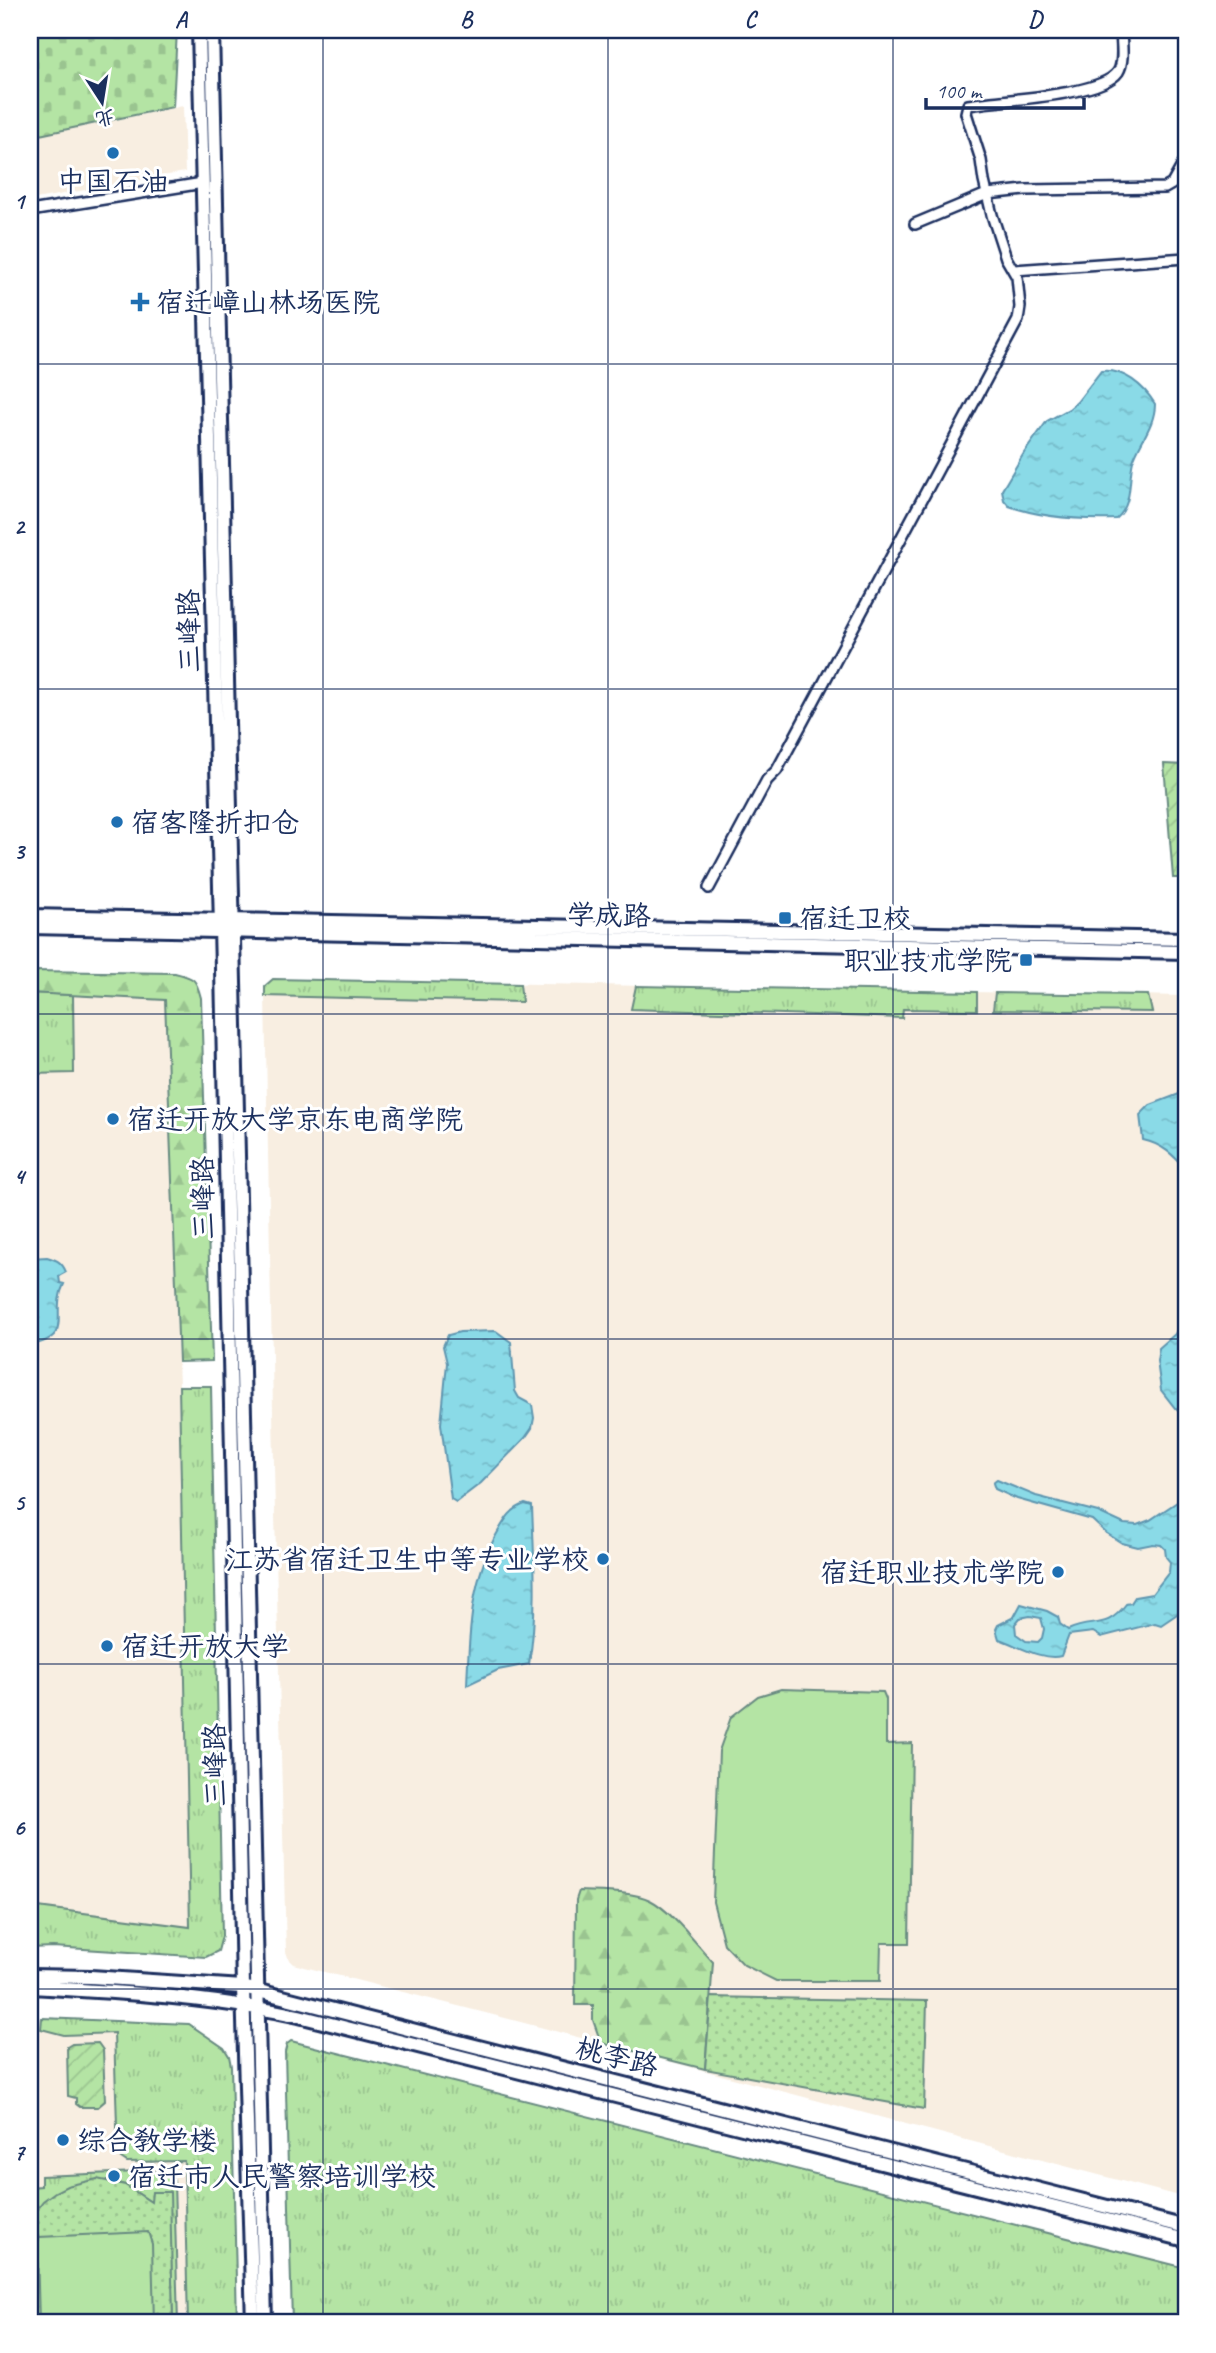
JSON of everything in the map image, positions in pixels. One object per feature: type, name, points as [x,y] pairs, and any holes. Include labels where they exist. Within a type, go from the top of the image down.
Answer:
[{"type":"main road","name":"三峰路","points":[[199,30],[260,2007],[265,2323]]},
{"type":"main road","name":"三峰路","points":[[212,30],[243,1987],[253,2323]]},
{"type":"main road","name":"学成路","points":[[30,916],[226,926],[1186,951]]},
{"type":"main road","name":"学成路","points":[[30,927],[226,926],[1186,939]]},
{"type":"main road","name":"桃李路","points":[[30,1976],[91,1977],[243,1987],[1186,2227]]},
{"type":"main road","name":"桃李路","points":[[30,1987],[90,1990],[260,2007],[1186,2240]]},
{"type":"street","points":[[709,888],[767,780],[790,746],[1014,330],[1020,307],[1017,277],[1006,258],[987,194],[981,160],[967,113],[968,105],[1079,91],[1103,84],[1112,78],[1121,65],[1121,30]]},
{"type":"street","points":[[915,224],[987,194],[1025,190],[1165,188],[1172,184],[1186,159]]},
{"type":"street","points":[[30,211],[202,183]]},
{"type":"street","points":[[1014,270],[1186,258]]},
{"type":"shaded area","points":[[183,106],[185,172],[30,200],[30,137]]},
{"type":"shaded area","name":"江苏省宿迁卫生中等专业学校","points":[[273,979],[1186,996],[1186,2198],[293,1964],[289,1960],[286,1952],[275,1515],[265,996],[265,986]]},
{"type":"shaded area","name":"宿迁开放大学","points":[[30,993],[165,1000],[179,1386],[190,1928],[30,1906]]},
{"type":"shaded area","name":"宿迁市人民警察培训学校","points":[[30,2018],[189,2024],[203,2323],[30,2323]]},
{"type":"green space","points":[[30,30],[177,30],[173,107],[30,137]]},
{"type":"green space","points":[[1164,764],[1186,765],[1186,878],[1173,878]]},
{"type":"green space","points":[[30,971],[175,973],[190,978],[198,986],[201,998],[212,1361],[179,1362],[165,1000],[30,993]]},
{"type":"green space","points":[[273,979],[520,984],[522,1002],[265,996],[265,986]]},
{"type":"green space","points":[[636,986],[977,992],[977,1010],[903,1009],[902,1018],[631,1009]]},
{"type":"green space","points":[[30,993],[73,995],[74,1073],[30,1074]]},
{"type":"green space","points":[[995,993],[1148,995],[1152,1012],[993,1010]]},
{"type":"green space","points":[[179,1386],[211,1386],[222,1936],[218,1951],[206,1957],[53,1947],[30,1948],[30,1906],[190,1927]]},
{"type":"green space","points":[[781,1689],[883,1692],[886,1699],[886,1744],[912,1743],[909,1943],[881,1943],[880,1981],[776,1981],[744,1965],[724,1944],[713,1902],[719,1751],[731,1717],[758,1696]]},
{"type":"green space","points":[[579,1891],[625,1893],[650,1900],[675,1920],[713,1962],[705,2069],[601,2043],[593,2020],[593,2005],[575,2005],[576,1900]]},
{"type":"green space","points":[[711,1997],[927,2001],[924,2109],[705,2069]]},
{"type":"green space","points":[[42,2018],[189,2024],[224,2048],[231,2066],[237,2323],[188,2323],[184,2161],[127,2162],[118,2156],[114,2033],[64,2035],[41,2029]]},
{"type":"green space","points":[[291,2041],[1186,2268],[1186,2323],[292,2323],[285,2052]]},
{"type":"green space","points":[[98,2043],[103,2050],[105,2101],[98,2107],[80,2107],[76,2104],[76,2098],[68,2096],[67,2047],[72,2044]]},
{"type":"green space","points":[[163,2171],[174,2181],[178,2323],[173,2323],[169,2192],[152,2203],[125,2185],[107,2180],[34,2211],[30,2218],[30,2187],[41,2186],[41,2176]]},
{"type":"green space","points":[[97,2179],[125,2185],[151,2202],[152,2192],[170,2192],[173,2323],[30,2323],[30,2218],[43,2201],[55,2192],[67,2186]]},
{"type":"green space","points":[[148,2232],[152,2244],[154,2323],[39,2323],[39,2237]]},
{"type":"water","points":[[1101,371],[1125,375],[1145,391],[1155,404],[1150,426],[1133,461],[1128,500],[1121,513],[1116,519],[1076,518],[1048,516],[1009,506],[1004,500],[1002,490],[1024,453],[1047,421],[1077,402]]},
{"type":"water","points":[[1182,1093],[1186,1096],[1186,1170],[1167,1151],[1143,1140],[1140,1115],[1150,1105]]},
{"type":"water","points":[[47,1257],[59,1262],[66,1272],[59,1276],[60,1283],[64,1284],[60,1295],[59,1323],[53,1336],[30,1345],[30,1258]]},
{"type":"water","points":[[1186,1294],[1186,1418],[1161,1390],[1157,1361],[1159,1348],[1175,1334],[1183,1318]]},
{"type":"water","points":[[496,1331],[511,1342],[515,1391],[519,1398],[532,1405],[532,1428],[481,1483],[456,1502],[451,1499],[441,1424],[447,1363],[443,1346],[448,1335]]},
{"type":"water","points":[[997,1480],[1036,1496],[1098,1512],[1124,1524],[1137,1525],[1150,1520],[1186,1496],[1186,1608],[1161,1625],[1155,1623],[1101,1637],[1093,1632],[1069,1635],[1061,1656],[1038,1654],[999,1639],[996,1629],[998,1625],[1014,1617],[1021,1604],[1058,1617],[1060,1624],[1068,1630],[1106,1621],[1135,1597],[1152,1594],[1169,1572],[1170,1562],[1161,1545],[1138,1547],[1122,1543],[1092,1520],[1017,1499],[995,1489],[993,1483]],"holes":[[[1020,1618],[1041,1618],[1044,1629],[1038,1642],[1026,1641],[1016,1634],[1015,1624]]]},
{"type":"water","points":[[525,1504],[532,1506],[534,1565],[534,1624],[529,1664],[498,1670],[467,1685],[473,1605],[482,1567],[504,1522],[512,1511]]},
{"type":"place","name":"中国石油","points":[[113,153]]},
{"type":"place","name":"宿迁嶂山林场医院","points":[[140,302]]},
{"type":"place","name":"宿客隆折扣仓","points":[[117,822]]},
{"type":"place","name":"宿迁卫校","points":[[785,918]]},
{"type":"place","name":"职业技术学院","points":[[1026,960]]},
{"type":"place","name":"宿迁开放大学京东电商学院","points":[[113,1119]]},
{"type":"place","name":"江苏省宿迁卫生中等专业学校","points":[[603,1559]]},
{"type":"place","name":"宿迁职业技术学院","points":[[1058,1572]]},
{"type":"place","name":"宿迁开放大学","points":[[107,1646]]},
{"type":"place","name":"综合教学楼","points":[[63,2140]]},
{"type":"place","name":"宿迁市人民警察培训学校","points":[[114,2176]]}]
